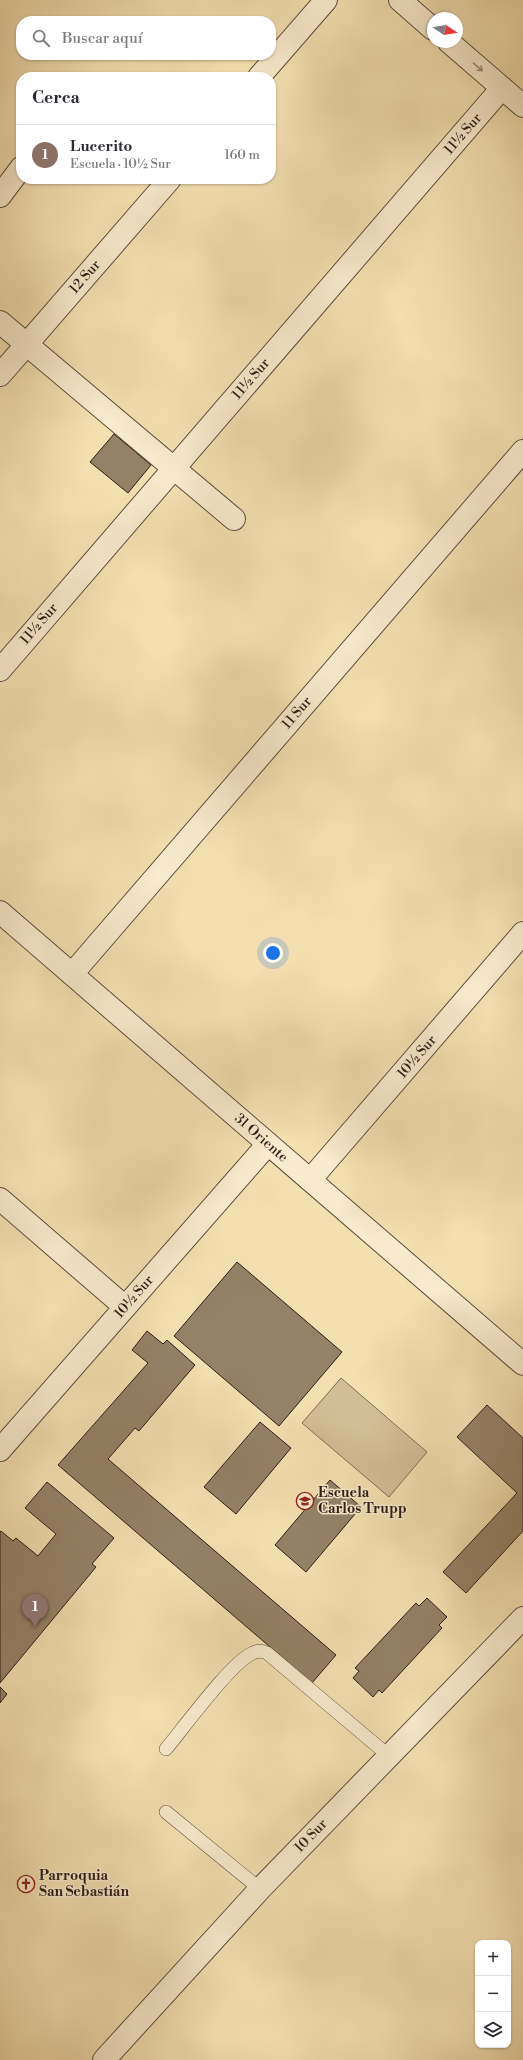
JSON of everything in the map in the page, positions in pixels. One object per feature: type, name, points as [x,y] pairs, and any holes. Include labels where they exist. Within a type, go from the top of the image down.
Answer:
[{"type":"street","points":[[276,57],[326,0]]},
{"type":"street","points":[[400,0],[427,23]]},
{"type":"street","points":[[456,48],[523,106]]},
{"type":"street","points":[[263,72],[274,60]]},
{"type":"street","name":"11½ Sur","points":[[0,670],[502,88]]},
{"type":"street","points":[[0,196],[16,175]]},
{"type":"street","name":"12 Sur","points":[[0,375],[166,184]]},
{"type":"street","points":[[0,322],[234,519]]},
{"type":"street","name":"11 Sur","points":[[72,974],[523,451]]},
{"type":"street","name":"31 Oriente","points":[[0,912],[523,1364]]},
{"type":"street","name":"10½ Sur","points":[[310,1180],[523,933]]},
{"type":"street","name":"10½ Sur","points":[[0,1450],[268,1144]]},
{"type":"street","points":[[0,1199],[125,1307]]},
{"type":"street","name":"10 Sur","points":[[104,2060],[260,1889],[523,1618]]},
{"type":"lane","points":[[166,1750],[236,1665],[252,1653],[260,1651],[267,1653],[389,1756]]},
{"type":"lane","points":[[166,1812],[260,1889]]},
{"type":"shaded area","points":[[341,1378],[427,1452],[389,1497],[302,1423]]},
{"type":"building","points":[[114,434],[151,465],[128,493],[90,462]]},
{"type":"building","points":[[237,1262],[342,1352],[279,1426],[174,1336]]},
{"type":"building","points":[[147,1331],[163,1344],[167,1340],[195,1365],[139,1431],[135,1428],[108,1459],[336,1655],[312,1683],[58,1465],[148,1363],[132,1350]]},
{"type":"building","points":[[487,1405],[523,1438],[523,1531],[466,1593],[443,1572],[517,1493],[457,1437]]},
{"type":"building","points":[[260,1422],[291,1448],[236,1514],[204,1487]]},
{"type":"building","points":[[330,1480],[361,1507],[306,1572],[275,1545]]},
{"type":"building","points":[[47,1482],[114,1538],[92,1564],[96,1567],[0,1683],[0,1532],[1,1531],[13,1541],[16,1538],[38,1556],[56,1534],[25,1508]]},
{"type":"building","points":[[427,1598],[447,1617],[439,1625],[442,1628],[382,1693],[379,1690],[373,1697],[353,1678],[359,1671],[355,1668],[416,1603],[419,1606]]},
{"type":"building","points":[[0,1687],[7,1694],[0,1703]]},
{"type":"place","name":"Escuela Carlos Trupp","points":[[305,1501]]},
{"type":"place","name":"Lucerito","points":[[35,1627]]},
{"type":"place","name":"Parroquia San Sebastián","points":[[26,1884]]}]
